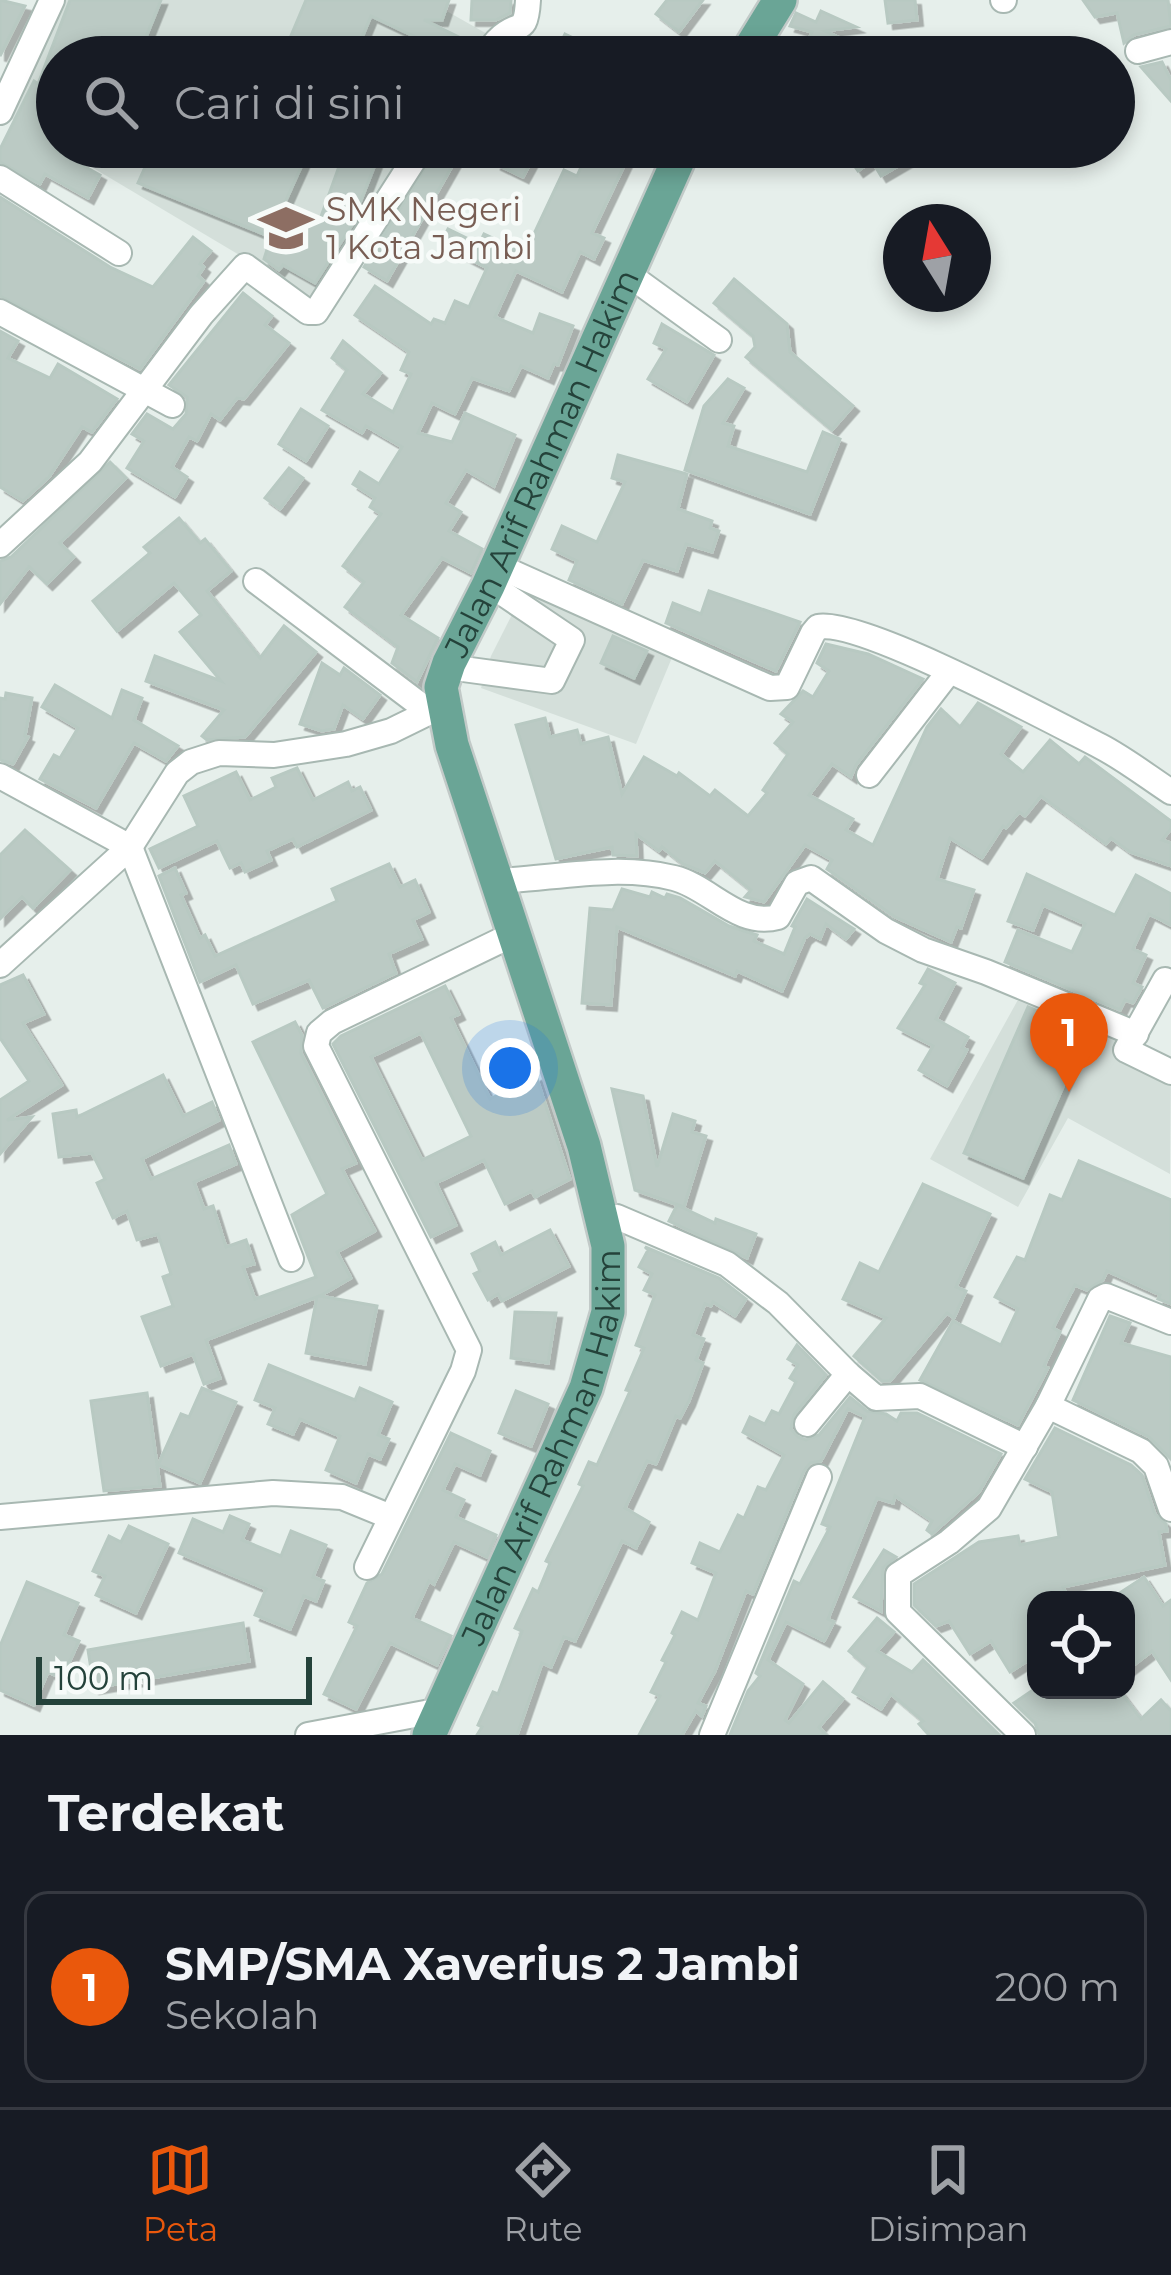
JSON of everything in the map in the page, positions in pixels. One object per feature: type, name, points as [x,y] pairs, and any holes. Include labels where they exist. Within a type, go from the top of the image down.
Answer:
[{"type":"main road","points":[[741,36],[762,0]]},
{"type":"main road","points":[[758,36],[780,0]]},
{"type":"main road","name":"Jalan Arif Rahman Hakim","points":[[499,583],[675,168]]},
{"type":"main road","name":"Jalan Arif Rahman Hakim","points":[[439,1727],[615,1351],[626,1276],[599,1142],[435,708],[441,688],[499,583],[691,168]]},
{"type":"main road","name":"Jalan Arif Rahman Hakim","points":[[439,1727],[586,1388],[608,1312],[608,1246],[522,931],[514,880],[462,722],[456,666]]},
{"type":"street","points":[[0,112],[52,0]]},
{"type":"street","points":[[500,36],[525,24],[528,0]]},
{"type":"street","points":[[1138,51],[1171,42]]},
{"type":"street","points":[[0,545],[90,462],[201,315],[245,266],[308,312],[316,312],[409,168]]},
{"type":"street","points":[[0,178],[119,253]]},
{"type":"street","points":[[639,282],[719,340]]},
{"type":"street","points":[[0,312],[172,405]]},
{"type":"street","points":[[0,965],[130,847],[177,773],[191,762],[220,753],[274,754],[346,744],[391,731],[435,708],[256,581]]},
{"type":"street","points":[[456,666],[553,681],[572,640],[499,583]]},
{"type":"street","points":[[499,583],[770,688],[787,687],[813,633],[825,625],[902,650],[1104,748],[1171,792]]},
{"type":"street","points":[[869,775],[948,673]]},
{"type":"street","points":[[0,776],[130,847],[291,1259]]},
{"type":"street","points":[[514,880],[644,872],[681,880],[760,920],[778,917],[797,883],[811,878],[886,931],[923,950],[1136,1034]]},
{"type":"street","points":[[367,1567],[463,1371],[469,1349],[316,1046],[319,1033],[332,1022],[522,931]]},
{"type":"street","points":[[1169,977],[1126,1050],[1171,1072]]},
{"type":"street","points":[[617,1217],[727,1264],[778,1303],[876,1398],[920,1396],[1025,1447]]},
{"type":"street","points":[[1014,1732],[898,1612],[898,1575],[949,1542],[988,1508],[1048,1406],[1100,1299],[1115,1298],[1171,1322]]},
{"type":"street","points":[[807,1424],[848,1374]]},
{"type":"street","points":[[1048,1406],[1141,1450],[1156,1466],[1171,1509]]},
{"type":"street","points":[[712,1735],[819,1477]]},
{"type":"street","points":[[0,1517],[273,1493],[342,1497],[391,1517]]},
{"type":"street","points":[[308,1735],[439,1727]]},
{"type":"shaded area","points":[[59,0],[427,0],[489,35],[488,36],[44,36]]},
{"type":"shaded area","points":[[36,55],[36,133],[10,118]]},
{"type":"shaded area","name":"SMK Negeri 1 Kota Jambi","points":[[93,168],[413,168],[330,309]]},
{"type":"shaded area","points":[[526,587],[676,648],[636,744],[481,688],[491,656]]},
{"type":"shaded area","points":[[1025,987],[1171,1067],[1170,1174],[1068,1118],[1018,1207],[930,1159]]},
{"type":"building","points":[[0,0],[25,6],[0,56]]},
{"type":"building","points":[[70,0],[161,0],[146,36],[56,36]]},
{"type":"building","points":[[306,0],[449,0],[442,20],[424,20],[457,36],[413,36],[371,16],[363,36],[291,36]]},
{"type":"building","points":[[472,0],[511,0],[510,13],[496,20],[471,20]]},
{"type":"building","points":[[667,0],[703,0],[679,32],[656,14]]},
{"type":"building","points":[[885,0],[915,0],[917,20],[888,23]]},
{"type":"building","points":[[1083,0],[1168,0],[1171,26],[1122,36],[1117,13],[1095,17]]},
{"type":"building","points":[[821,11],[856,27],[825,31],[836,36],[810,36],[812,32],[790,26],[796,13],[816,22]]},
{"type":"building","points":[[1162,62],[1171,80],[1171,101],[1141,67]]},
{"type":"building","points":[[34,81],[36,168],[87,168],[100,175],[88,198],[45,174],[40,184],[0,162],[0,149]]},
{"type":"building","points":[[145,168],[301,168],[283,207],[319,222],[338,168],[374,168],[359,214],[315,283],[264,259],[271,237],[138,183]]},
{"type":"building","points":[[425,168],[451,168],[387,281],[364,267]]},
{"type":"building","points":[[504,168],[528,168],[523,177]]},
{"type":"building","points":[[581,168],[623,168],[592,233],[604,238],[594,259],[580,252],[562,292],[516,271],[495,317],[533,333],[540,314],[573,326],[558,365],[554,364],[548,378],[521,366],[509,391],[472,378],[455,414],[432,403],[418,433],[452,442],[465,413],[515,435],[494,486],[466,470],[446,503],[461,512],[449,531],[482,549],[471,573],[442,558],[401,615],[438,638],[417,682],[392,663],[398,647],[345,607],[364,582],[343,566],[381,514],[370,507],[375,498],[353,484],[360,472],[379,484],[402,447],[366,426],[362,433],[322,410],[347,370],[332,358],[343,341],[381,373],[363,394],[393,412],[411,374],[401,370],[409,352],[355,315],[375,286],[431,324],[434,319],[445,323],[455,301],[469,307],[487,268],[440,244],[448,229],[479,244],[484,234],[525,253],[564,170],[577,176]]},
{"type":"building","points":[[0,197],[110,267],[153,287],[193,237],[211,251],[200,264],[204,267],[198,276],[204,281],[140,369],[0,296]]},
{"type":"building","points":[[734,279],[787,324],[790,352],[853,406],[832,430],[746,357],[755,347],[753,336],[714,303]]},
{"type":"building","points":[[243,293],[272,316],[265,325],[289,343],[244,399],[237,398],[220,420],[211,414],[197,441],[189,437],[172,467],[187,477],[175,497],[127,468],[144,441],[132,434],[147,414],[173,429],[186,414],[187,397],[169,385]]},
{"type":"building","points":[[662,324],[714,355],[687,402],[648,379],[666,349],[654,343]]},
{"type":"building","points":[[0,331],[18,341],[8,358],[50,378],[58,364],[117,399],[92,432],[82,427],[49,477],[23,501],[0,487]]},
{"type":"building","points":[[728,379],[744,388],[723,423],[734,426],[728,446],[807,472],[823,432],[840,439],[810,514],[685,470],[704,406]]},
{"type":"building","points":[[301,409],[328,426],[306,461],[279,444]]},
{"type":"building","points":[[618,455],[687,474],[678,509],[712,521],[710,528],[719,531],[712,552],[686,544],[677,571],[643,560],[622,604],[569,580],[577,561],[552,549],[562,526],[597,542],[625,482],[612,478]]},
{"type":"building","points":[[110,462],[126,478],[60,543],[74,557],[47,584],[29,567],[0,604],[0,561],[11,557]]},
{"type":"building","points":[[289,468],[303,478],[280,509],[265,498]]},
{"type":"building","points":[[179,518],[200,543],[205,539],[231,571],[207,591],[260,658],[284,626],[316,652],[245,737],[207,740],[202,736],[224,710],[146,681],[155,656],[221,681],[180,632],[201,615],[174,583],[117,631],[93,601],[150,553],[144,547]]},
{"type":"building","points":[[709,591],[800,622],[776,671],[666,623],[673,603],[701,614]]},
{"type":"building","points":[[613,636],[647,651],[634,678],[601,663]]},
{"type":"building","points":[[826,644],[868,654],[923,679],[851,777],[832,764],[809,795],[853,819],[846,830],[873,845],[927,727],[941,709],[960,727],[978,703],[1021,727],[1001,754],[1023,772],[1050,740],[1079,764],[1085,757],[1171,821],[1162,840],[1171,843],[1171,866],[1130,852],[1111,838],[1106,844],[1041,796],[1025,816],[1019,812],[1003,826],[982,858],[950,838],[937,879],[974,890],[951,942],[895,917],[827,869],[832,860],[805,845],[764,902],[745,897],[751,890],[715,861],[705,873],[636,834],[637,856],[613,855],[612,847],[556,859],[516,725],[545,718],[550,737],[577,730],[581,744],[608,737],[622,794],[644,757],[679,773],[710,796],[715,790],[748,816],[788,754],[775,743],[793,722],[781,714],[803,691],[813,697],[829,671],[817,663]]},
{"type":"building","points":[[322,663],[340,675],[344,668],[380,695],[363,719],[343,705],[334,729],[322,731],[300,724]]},
{"type":"building","points":[[55,685],[112,718],[122,690],[142,698],[134,720],[178,746],[166,761],[134,743],[96,808],[40,779],[78,728],[42,707]]},
{"type":"building","points":[[6,693],[32,698],[28,737],[13,764],[0,760],[0,698],[5,699]]},
{"type":"building","points":[[297,768],[313,800],[348,782],[352,791],[360,787],[371,810],[297,847],[293,839],[267,851],[271,860],[245,872],[241,863],[230,868],[217,841],[159,868],[150,849],[198,826],[184,796],[236,772],[250,800],[276,787],[272,778]]},
{"type":"building","points":[[25,830],[70,870],[33,908],[22,897],[0,919],[0,855]]},
{"type":"building","points":[[389,864],[400,887],[415,880],[429,912],[413,920],[422,939],[389,954],[396,973],[323,1008],[309,980],[253,1004],[236,965],[200,982],[159,876],[175,868],[200,938],[205,935],[215,956],[337,901],[332,889]]},
{"type":"building","points":[[1027,874],[1115,915],[1136,875],[1171,894],[1171,925],[1149,914],[1133,949],[1146,955],[1133,983],[1142,987],[1133,1003],[1125,1000],[1120,1010],[1005,962],[1018,930],[1072,952],[1085,924],[1043,905],[1033,930],[1008,921]]},
{"type":"building","points":[[622,889],[650,897],[652,892],[680,898],[729,926],[757,935],[754,941],[784,954],[807,899],[854,929],[846,939],[826,924],[820,939],[810,934],[805,938],[782,991],[617,927],[611,1005],[582,1003],[590,908],[613,910]]},
{"type":"building","points":[[928,969],[955,983],[936,1019],[968,1037],[962,1048],[967,1050],[947,1086],[919,1070],[933,1046],[898,1028],[925,985],[920,983]]},
{"type":"building","points":[[23,975],[44,1014],[23,1023],[62,1085],[7,1120],[32,1117],[0,1154],[0,1100],[29,1081],[0,1038],[0,985]]},
{"type":"building","points":[[445,986],[459,1014],[451,1018],[490,1099],[536,1076],[570,1179],[535,1197],[532,1191],[505,1204],[484,1160],[436,1183],[456,1225],[431,1237],[333,1044]],"holes":[[[421,1033],[471,1136],[422,1160],[371,1057]]]},
{"type":"building","points":[[1028,1007],[1087,1032],[1023,1178],[964,1153]]},
{"type":"building","points":[[295,1022],[302,1035],[301,1053],[356,1163],[342,1169],[375,1231],[337,1252],[351,1278],[320,1296],[377,1306],[365,1364],[306,1353],[317,1297],[206,1340],[220,1378],[204,1384],[193,1354],[161,1366],[142,1317],[173,1306],[163,1277],[171,1274],[158,1234],[137,1240],[127,1211],[113,1218],[97,1183],[105,1179],[92,1153],[59,1157],[53,1114],[76,1110],[77,1117],[163,1075],[183,1116],[212,1102],[219,1120],[142,1159],[151,1179],[229,1145],[236,1164],[194,1182],[204,1209],[213,1206],[226,1247],[246,1240],[254,1264],[243,1267],[255,1299],[316,1277],[292,1215],[327,1194],[253,1042]]},
{"type":"building","points":[[612,1089],[643,1096],[657,1167],[673,1114],[695,1121],[692,1132],[706,1136],[684,1207],[635,1190]]},
{"type":"building","points":[[1079,1161],[1171,1200],[1171,1304],[1107,1271],[1103,1280],[1087,1290],[1075,1285],[1053,1328],[1060,1332],[1044,1366],[1048,1368],[1018,1425],[920,1380],[953,1321],[1001,1345],[1018,1309],[995,1297],[1017,1257],[1025,1260],[1050,1195],[1062,1200]]},
{"type":"building","points":[[923,1184],[990,1214],[956,1287],[966,1291],[954,1318],[947,1313],[890,1381],[882,1381],[854,1356],[886,1318],[843,1299],[860,1263],[879,1272]]},
{"type":"building","points":[[677,1205],[715,1223],[716,1219],[756,1234],[747,1258],[669,1221]]},
{"type":"building","points":[[550,1230],[569,1266],[502,1301],[498,1294],[488,1300],[474,1274],[480,1271],[472,1254],[495,1242],[501,1255]]},
{"type":"building","points":[[645,1247],[719,1278],[746,1299],[735,1316],[713,1302],[705,1304],[693,1335],[704,1339],[696,1360],[703,1363],[689,1401],[680,1418],[676,1416],[656,1464],[647,1461],[625,1508],[649,1522],[636,1548],[622,1541],[575,1641],[564,1637],[551,1667],[542,1663],[517,1735],[477,1735],[522,1631],[515,1628],[533,1589],[538,1592],[550,1563],[546,1561],[583,1486],[579,1484],[589,1462],[597,1465],[630,1391],[626,1390],[644,1348],[636,1345],[655,1295],[644,1290],[652,1274],[639,1267],[648,1250]]},
{"type":"building","points":[[515,1312],[556,1313],[548,1363],[511,1358]]},
{"type":"building","points":[[1110,1316],[1130,1323],[1121,1343],[1171,1357],[1171,1459],[1149,1437],[1073,1400]]},
{"type":"building","points":[[797,1345],[826,1375],[794,1415],[791,1429],[798,1437],[806,1440],[819,1435],[850,1397],[867,1411],[897,1421],[901,1413],[917,1413],[1001,1454],[979,1492],[932,1534],[927,1530],[932,1521],[895,1496],[893,1503],[877,1498],[828,1619],[834,1622],[824,1641],[786,1622],[768,1660],[803,1684],[785,1720],[789,1723],[823,1682],[843,1699],[819,1727],[826,1735],[730,1735],[748,1691],[760,1676],[756,1673],[794,1581],[800,1584],[830,1527],[822,1524],[865,1417],[848,1409],[821,1461],[810,1463],[804,1471],[753,1594],[746,1591],[698,1703],[706,1706],[702,1716],[696,1711],[682,1735],[639,1735],[660,1696],[651,1692],[666,1662],[662,1660],[672,1633],[682,1612],[698,1620],[716,1573],[692,1563],[700,1543],[720,1552],[738,1515],[744,1518],[758,1487],[766,1490],[784,1455],[743,1432],[750,1417],[765,1424],[772,1411],[779,1414],[796,1382],[790,1378],[798,1365],[788,1359]]},
{"type":"building","points":[[269,1365],[355,1400],[360,1388],[392,1402],[378,1435],[389,1439],[380,1459],[368,1454],[356,1483],[326,1470],[340,1436],[300,1419],[293,1434],[268,1424],[275,1408],[255,1400]]},
{"type":"building","points":[[202,1388],[236,1402],[200,1483],[158,1465],[181,1414],[189,1417]]},
{"type":"building","points":[[516,1391],[548,1404],[531,1446],[499,1433]]},
{"type":"building","points":[[147,1393],[160,1486],[104,1491],[91,1401]]},
{"type":"building","points":[[1055,1428],[1131,1465],[1142,1475],[1155,1514],[1166,1524],[1167,1531],[1159,1532],[1165,1565],[1063,1587],[1065,1591],[1027,1591],[1027,1661],[1010,1672],[991,1641],[970,1654],[949,1621],[936,1626],[914,1605],[914,1584],[979,1542],[1018,1536],[1020,1545],[1059,1537],[1052,1492],[1025,1479]]},
{"type":"building","points":[[451,1433],[490,1451],[480,1475],[455,1464],[443,1490],[464,1500],[456,1517],[496,1535],[487,1557],[454,1542],[412,1618],[451,1636],[437,1665],[390,1643],[356,1709],[324,1694],[357,1626],[349,1622],[367,1583],[382,1574]]},
{"type":"building","points":[[230,1516],[249,1524],[242,1540],[281,1556],[291,1531],[326,1545],[313,1577],[324,1581],[316,1601],[304,1596],[290,1629],[255,1615],[266,1589],[179,1553],[193,1519],[223,1532]]},
{"type":"building","points":[[129,1526],[168,1544],[136,1613],[96,1595],[105,1576],[93,1571],[109,1536],[121,1542]]},
{"type":"building","points":[[884,1550],[896,1557],[883,1568],[881,1611],[854,1597]]},
{"type":"building","points":[[1144,1577],[1163,1606],[1171,1600],[1171,1680],[1152,1651],[1135,1664],[1135,1591],[1123,1591]]},
{"type":"building","points":[[27,1582],[78,1603],[64,1635],[79,1641],[62,1678],[48,1672],[34,1705],[0,1690],[0,1646]]},
{"type":"building","points":[[877,1618],[894,1632],[877,1651],[912,1672],[923,1660],[999,1735],[929,1735],[919,1724],[923,1721],[891,1694],[881,1709],[853,1692],[868,1667],[849,1651]]},
{"type":"building","points":[[243,1623],[249,1661],[94,1688],[88,1650]]},
{"type":"building","points":[[1027,1694],[1027,1699],[1126,1699],[1141,1719],[1161,1700],[1171,1711],[1171,1735],[1039,1735],[1035,1723],[1014,1703]]},
{"type":"place","name":"SMK Negeri 1 Kota Jambi","points":[[286,228]]},
{"type":"place","name":"SMP/SMA Xaverius 2 Jambi","points":[[1069,1092]]}]
